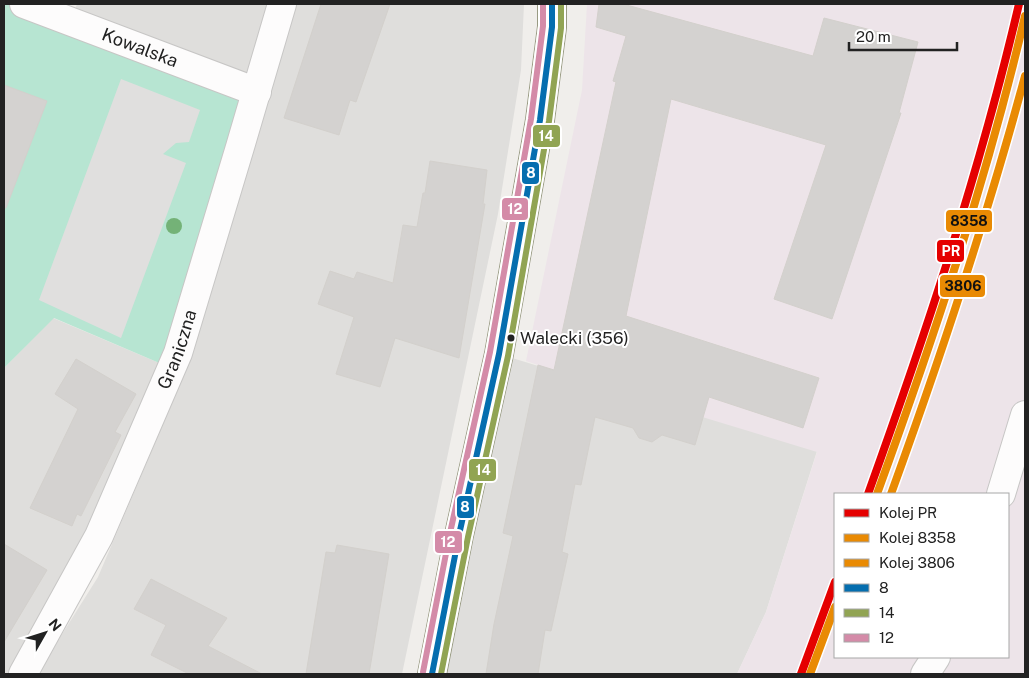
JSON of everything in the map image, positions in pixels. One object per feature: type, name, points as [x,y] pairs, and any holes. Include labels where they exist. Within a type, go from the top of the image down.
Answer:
[{"type":"main road","points":[[432,674],[459,535],[501,344],[540,120],[552,27],[552,4]]},
{"type":"street","name":"Kowalska","points":[[24,4],[257,92]]},
{"type":"street","name":"Graniczna","points":[[23,674],[99,536],[178,353],[282,4]]},
{"type":"street","points":[[1001,493],[1025,415]]},
{"type":"street","points":[[925,674],[935,658]]},
{"type":"shaded area","points":[[77,4],[282,4],[257,92],[71,22]]},
{"type":"shaded area","points":[[292,4],[524,4],[521,70],[498,214],[402,674],[37,674],[98,577],[187,368]]},
{"type":"shaded area","points":[[587,4],[1025,4],[1025,674],[737,674],[766,612],[817,452],[610,389],[526,361],[582,90]]},
{"type":"shaded area","points":[[121,79],[200,110],[189,142],[176,143],[163,154],[186,163],[121,338],[39,300]]},
{"type":"shaded area","points":[[53,318],[171,368],[23,674],[4,674],[4,368]]},
{"type":"shaded area","points":[[499,354],[817,451],[766,612],[737,674],[432,674]]},
{"type":"green space","points":[[4,4],[24,4],[257,92],[171,368],[54,318],[4,368]]},
{"type":"building","points":[[321,4],[390,4],[356,102],[350,100],[339,135],[284,118]]},
{"type":"building","points":[[599,4],[623,4],[813,56],[824,18],[918,42],[899,113],[901,113],[832,319],[774,299],[826,145],[671,99],[626,316],[819,378],[803,428],[709,397],[695,445],[662,435],[652,442],[639,438],[633,428],[595,417],[581,485],[575,484],[562,552],[568,554],[551,631],[545,630],[538,674],[486,674],[494,624],[513,536],[503,533],[538,365],[554,370],[616,82],[613,81],[626,36],[596,27]]},
{"type":"building","points":[[4,85],[47,101],[6,208],[4,208]]},
{"type":"building","points":[[430,161],[487,170],[483,204],[485,204],[459,358],[395,338],[380,387],[336,374],[354,317],[318,304],[330,271],[354,279],[357,272],[393,283],[403,225],[417,227]]},
{"type":"building","points":[[76,359],[136,394],[115,432],[121,435],[81,516],[77,514],[72,526],[30,508],[78,409],[55,394]]},
{"type":"building","points":[[4,544],[47,570],[4,642]]},
{"type":"building","points":[[337,545],[389,554],[369,674],[306,674],[326,552],[335,553]]},
{"type":"building","points":[[151,579],[227,618],[208,646],[262,674],[189,674],[151,655],[166,625],[134,609]]},
{"type":"rail line","name":"PR","points":[[868,493],[911,373],[951,251],[987,128],[1019,4]]},
{"type":"rail line","name":"8358","points":[[877,493],[939,317],[977,197],[1025,16]]},
{"type":"rail line","name":"3806","points":[[891,493],[962,286],[995,182],[1025,76]]},
{"type":"rail line","name":"PR","points":[[801,674],[834,585]]},
{"type":"rail line","name":"8358","points":[[810,674],[834,610]]},
{"type":"transit line","name":"12","points":[[423,672],[450,533],[490,352],[531,119],[543,26],[543,4]]},
{"type":"transit line","name":"8","points":[[432,674],[459,535],[499,354],[540,120],[552,27],[552,4]]},
{"type":"transit line","name":"14","points":[[441,674],[468,537],[508,356],[549,121],[561,28],[561,4]]},
{"type":"place","name":"Walecki (356)","points":[[511,338]]}]
